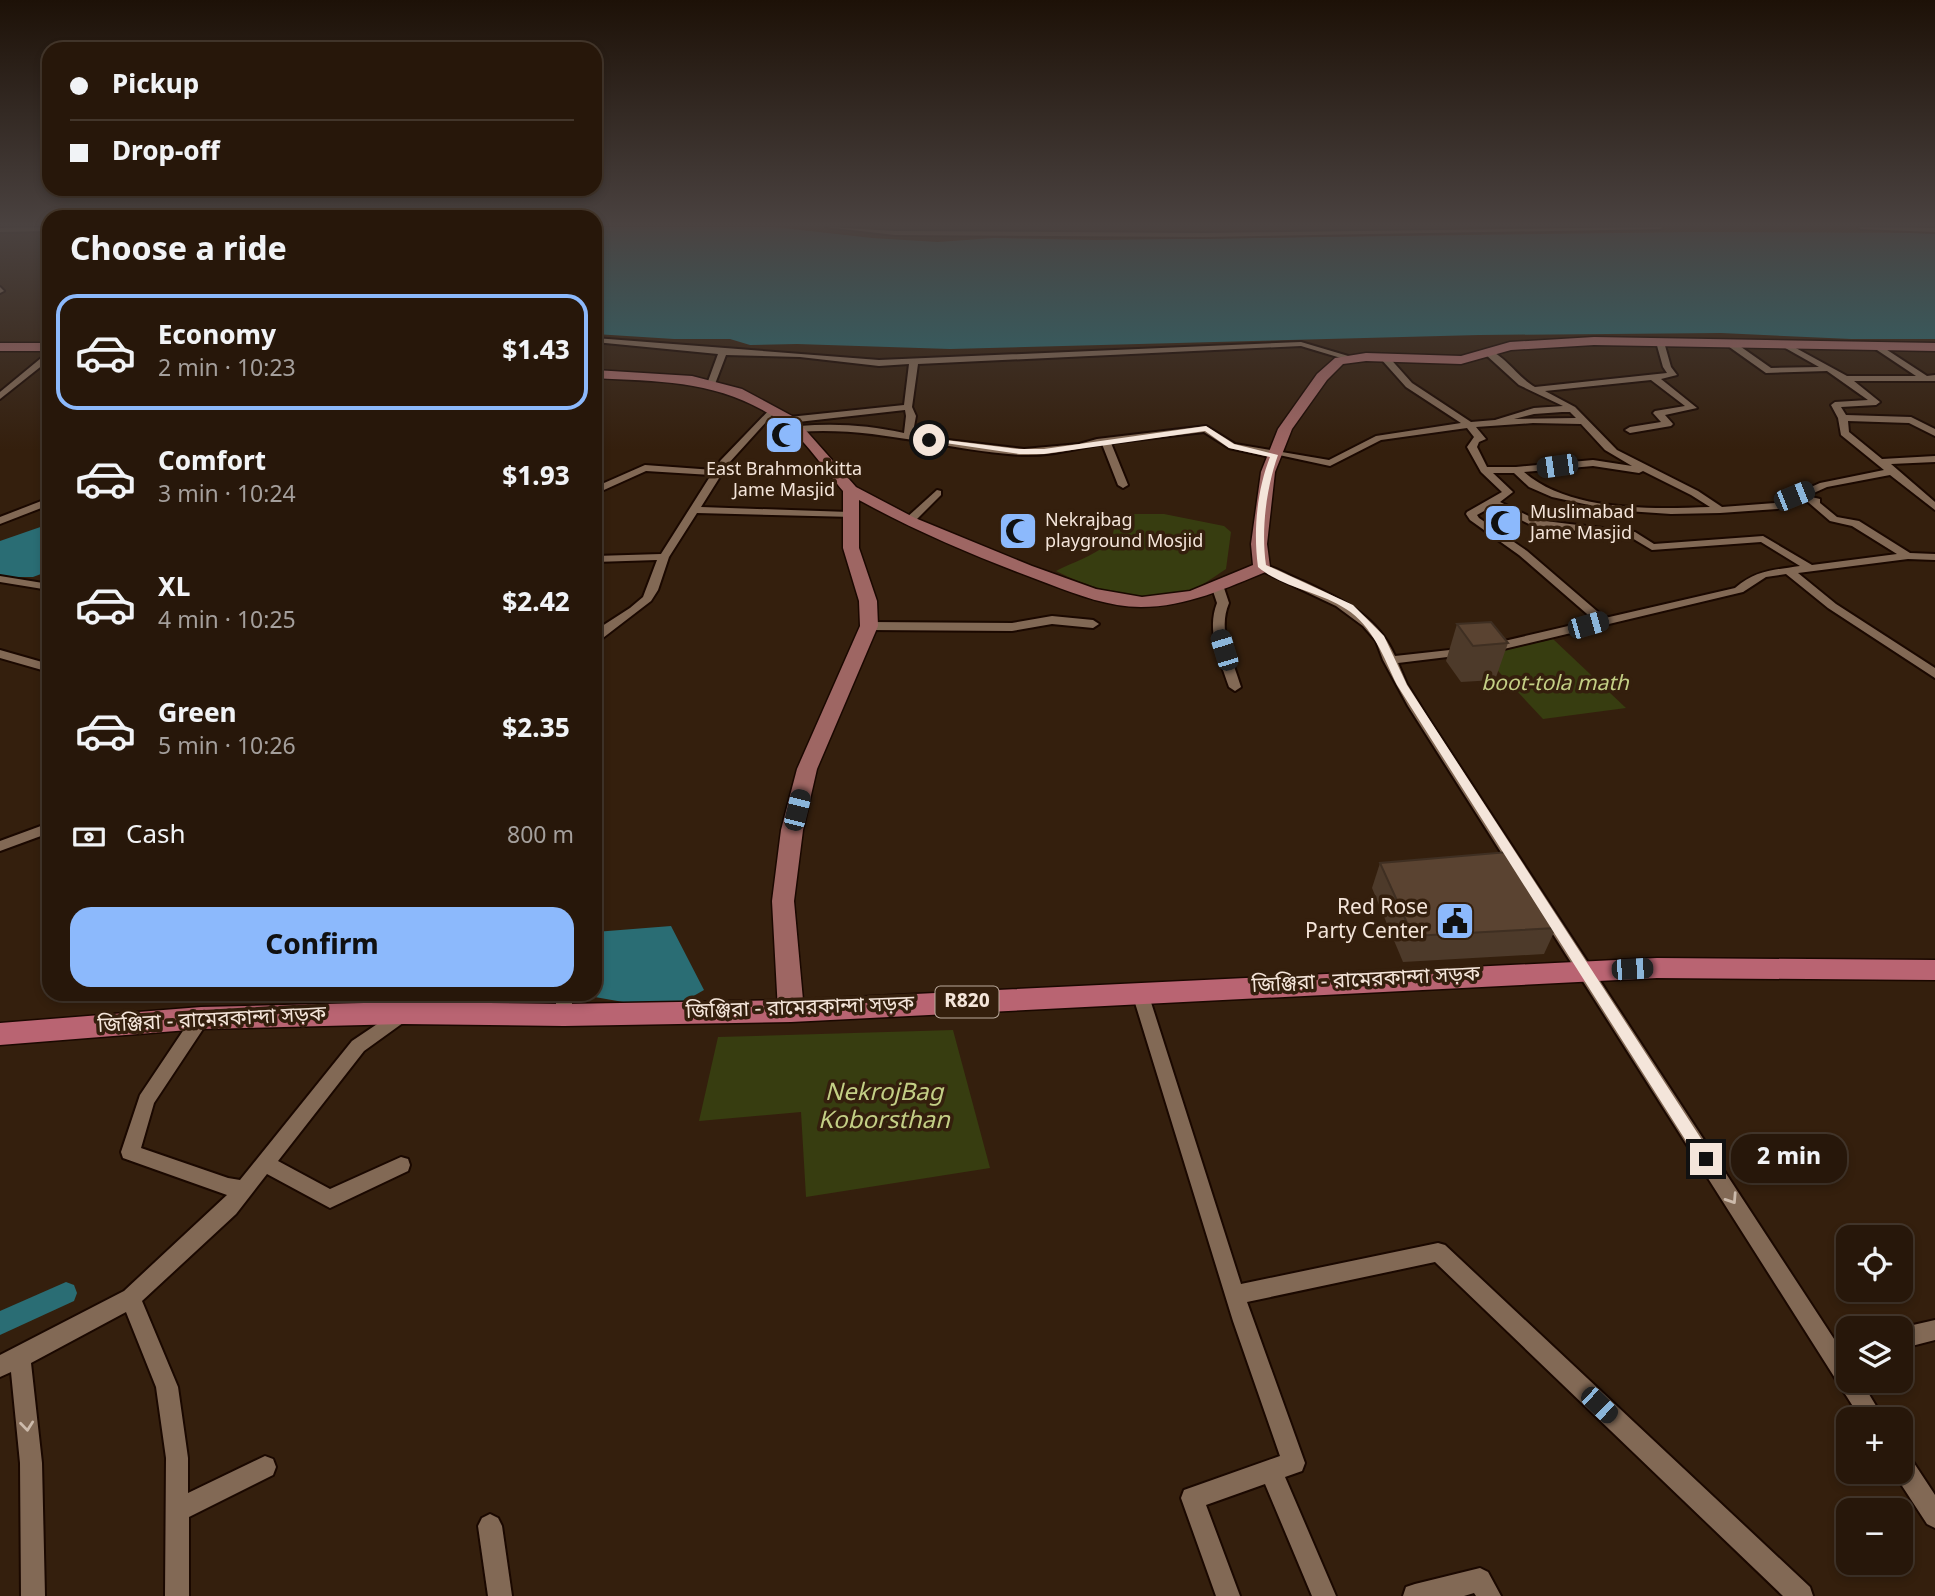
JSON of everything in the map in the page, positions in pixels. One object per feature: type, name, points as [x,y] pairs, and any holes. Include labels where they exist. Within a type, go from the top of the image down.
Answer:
[{"type":"main road","name":"জিঞ্জিরা - রামেরকান্দা সড়ক","points":[[0,1034],[201,1018],[404,1013],[564,1004],[791,1011],[1657,968],[1935,970]]},
{"type":"street","points":[[602,341],[879,363],[1301,344],[1351,358]]},
{"type":"street","points":[[1256,569],[1263,502],[1268,472],[1275,454],[1285,429],[1322,377],[1339,361],[1384,357],[1461,360],[1510,346],[1568,342],[1935,347]]},
{"type":"street","points":[[1533,390],[1673,374],[1667,367],[1660,342]]},
{"type":"street","points":[[1783,343],[1845,379],[1876,402],[1835,405],[1843,418],[1844,433],[1935,507]]},
{"type":"street","points":[[1731,344],[1769,371],[1828,369]]},
{"type":"street","points":[[1875,346],[1930,378]]},
{"type":"street","points":[[0,347],[42,347]]},
{"type":"street","points":[[711,384],[723,352]]},
{"type":"street","points":[[1488,352],[1519,382],[1560,399],[1585,421],[1611,450],[1644,470],[1699,493],[1720,510]]},
{"type":"street","points":[[1384,357],[1409,385],[1469,425],[1481,439],[1476,439],[1472,447],[1484,470],[1508,492],[1471,514],[1475,520],[1523,553],[1602,621]]},
{"type":"street","points":[[0,396],[42,362]]},
{"type":"street","points":[[911,438],[908,432],[911,416],[908,407],[914,362]]},
{"type":"street","points":[[602,375],[711,384],[737,392],[794,424],[851,490],[909,521],[1026,570],[1118,600],[1142,602],[1193,596],[1256,569],[1350,607],[1379,636],[1389,660],[1432,733],[1525,874],[1584,971],[1836,1348]]},
{"type":"street","points":[[1630,430],[1668,424],[1658,413],[1693,408],[1653,377]]},
{"type":"street","points":[[1845,379],[1930,378]]},
{"type":"street","points":[[794,424],[908,407]]},
{"type":"street","points":[[1498,422],[1535,410],[1572,409]]},
{"type":"street","points":[[602,630],[606,625],[624,618],[648,598],[664,557],[692,510],[717,473],[772,410]]},
{"type":"street","points":[[1843,418],[1912,420],[1935,433]]},
{"type":"street","points":[[794,424],[873,428],[911,438],[1024,452],[1206,429],[1232,446],[1330,463],[1380,438],[1498,422],[1563,419],[1585,421]]},
{"type":"street","points":[[1105,441],[1124,485]]},
{"type":"street","points":[[1886,465],[1935,458]]},
{"type":"street","points":[[1484,470],[1593,463],[1644,470]]},
{"type":"street","points":[[1516,470],[1524,480],[1541,489],[1620,510],[1720,510],[1777,506],[1794,496],[1824,485],[1892,472],[1886,465]]},
{"type":"street","points":[[602,488],[645,468],[717,473]]},
{"type":"street","points":[[791,1011],[783,901],[792,830],[807,769],[869,626],[868,601],[851,548],[851,490]]},
{"type":"street","points":[[909,521],[937,493]]},
{"type":"street","points":[[1794,496],[1816,501],[1812,503],[1834,519],[1855,523],[1908,555]]},
{"type":"street","points":[[1493,502],[1535,523],[1635,535],[1652,547],[1763,539],[1810,568]]},
{"type":"street","points":[[0,521],[42,503]]},
{"type":"street","points":[[692,510],[849,515]]},
{"type":"street","points":[[1389,660],[1484,649],[1602,621],[1623,619],[1738,590],[1753,578],[1768,571],[1789,572],[1908,555],[1935,557]]},
{"type":"street","points":[[602,559],[664,557]]},
{"type":"street","points":[[1789,572],[1832,606],[1935,674]]},
{"type":"street","points":[[0,579],[42,586]]},
{"type":"street","points":[[1217,585],[1223,603],[1218,615],[1218,632],[1235,687]]},
{"type":"street","points":[[869,626],[1012,626],[1052,620],[1093,624]]},
{"type":"street","points":[[0,654],[42,666]]},
{"type":"street","points":[[0,846],[42,831]]},
{"type":"street","points":[[1140,993],[1235,1295],[1294,1464],[1192,1498],[1228,1596]]},
{"type":"street","points":[[33,1596],[31,1463],[10,1362],[131,1298],[229,1208],[358,1046],[404,1013]]},
{"type":"street","points":[[201,1018],[146,1100],[130,1152],[228,1187],[244,1189]]},
{"type":"street","points":[[264,1163],[330,1199],[401,1164]]},
{"type":"street","points":[[1235,1295],[1438,1252],[1801,1596]]},
{"type":"street","points":[[131,1298],[167,1387],[177,1458],[177,1596]]},
{"type":"street","points":[[1913,1336],[1935,1330]]},
{"type":"street","points":[[177,1511],[265,1467]]},
{"type":"street","points":[[1271,1471],[1324,1596]]},
{"type":"street","points":[[1913,1482],[1935,1516]]},
{"type":"street","points":[[490,1526],[500,1596]]},
{"type":"street","points":[[1415,1596],[1480,1580],[1489,1596]]},
{"type":"green space","points":[[1132,514],[1164,514],[1224,526],[1231,532],[1226,569],[1191,590],[1162,596],[1115,592],[1085,584],[1056,571],[1101,549],[1113,535],[1116,523]]},
{"type":"green space","name":"boot-tola math","points":[[1553,639],[1626,708],[1543,719],[1483,655]]},
{"type":"green space","name":"NekrojBag Koborsthan","points":[[953,1030],[990,1168],[806,1197],[801,1112],[699,1121],[718,1037]]},
{"type":"water","points":[[602,301],[1935,301],[1935,339],[1851,339],[1721,333],[1479,335],[950,349],[750,345],[730,339],[602,334]]},
{"type":"water","points":[[42,526],[42,574],[33,577],[0,577],[0,541]]},
{"type":"water","points":[[671,926],[704,990],[669,1010],[602,998],[602,931]]},
{"type":"building","points":[[1491,622],[1508,643],[1473,646],[1457,624]]},
{"type":"building","points":[[1508,852],[1556,928],[1413,936],[1380,863]]},
{"type":"waterway","points":[[0,1323],[66,1293]]},
{"type":"place","name":"East Brahmonkitta Jame Masjid","points":[[784,435]]},
{"type":"place","name":"Muslimabad Jame Masjid","points":[[1503,523]]},
{"type":"place","name":"Nekrajbag playground Mosjid","points":[[1018,531]]},
{"type":"place","name":"Red Rose Party Center","points":[[1455,921]]},
{"type":"route","points":[[929,440],[1019,452],[1080,447],[1083,444],[1206,429],[1232,446],[1274,455],[1263,502],[1259,544],[1262,567],[1350,607],[1379,636],[1402,685],[1706,1159]]}]
